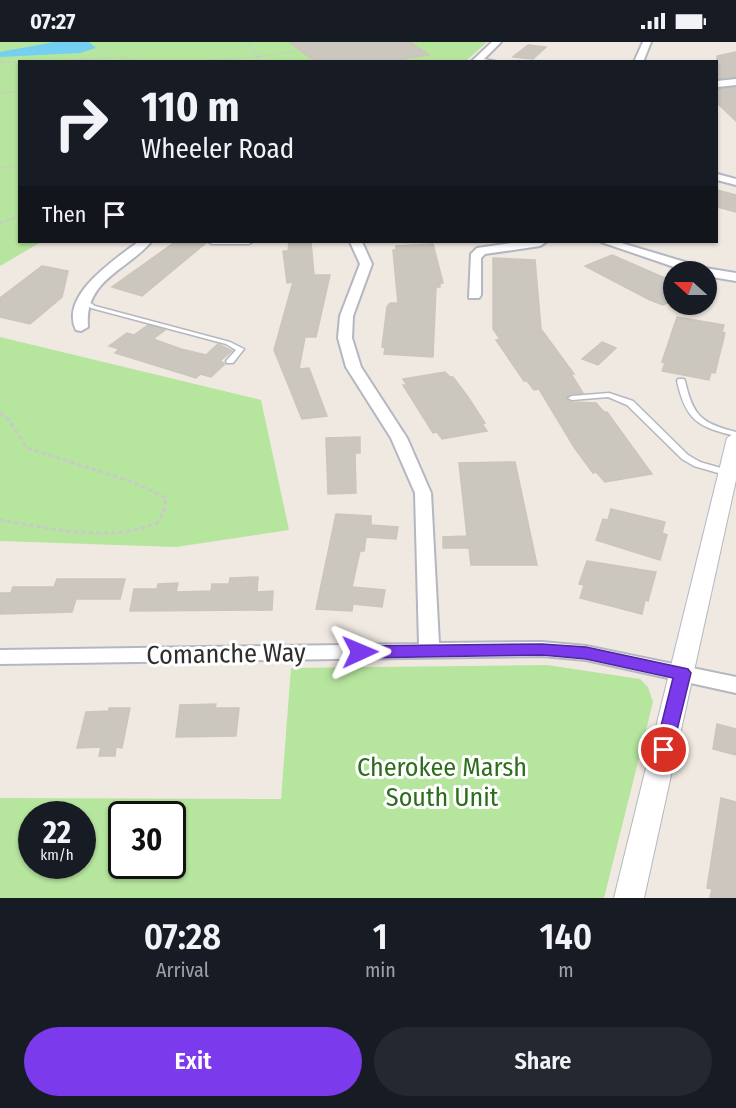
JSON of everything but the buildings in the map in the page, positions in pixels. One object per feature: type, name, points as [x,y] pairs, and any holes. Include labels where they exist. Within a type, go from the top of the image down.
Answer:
[{"type":"street","points":[[477,60],[497,42]]},
{"type":"street","points":[[639,60],[647,42]]},
{"type":"street","points":[[718,84],[736,82]]},
{"type":"street","points":[[718,177],[736,182]]},
{"type":"street","points":[[81,327],[78,317],[83,300],[96,283],[144,243]]},
{"type":"street","points":[[356,243],[366,264],[347,314],[345,339],[355,367],[399,438],[417,474],[423,493],[429,651]]},
{"type":"street","points":[[474,295],[475,257],[481,251],[533,243]]},
{"type":"street","points":[[611,243],[669,261]]},
{"type":"street","points":[[717,274],[736,277]]},
{"type":"street","points":[[629,898],[736,436]]},
{"type":"street","name":"Comanche Way","points":[[0,657],[542,650],[586,653],[736,685]]},
{"type":"lane","points":[[83,300],[93,307],[228,343],[240,350],[230,361]]},
{"type":"lane","points":[[681,381],[686,402],[700,423],[708,428],[736,436]]},
{"type":"lane","points":[[572,398],[609,395],[630,403],[686,457],[697,464],[728,473]]},
{"type":"path","points":[[248,42],[260,60]]},
{"type":"path","points":[[214,60],[296,51]]},
{"type":"path","points":[[67,60],[123,57],[133,60]]},
{"type":"path","points":[[227,60],[232,59]]},
{"type":"path","points":[[0,62],[18,62]]},
{"type":"path","points":[[0,93],[18,91]]},
{"type":"path","points":[[0,168],[18,165]]},
{"type":"path","points":[[0,223],[18,217]]},
{"type":"path","points":[[0,412],[12,424],[27,448],[133,482],[166,498],[166,511],[159,522],[140,531],[116,533],[0,520]]},
{"type":"green space","points":[[0,42],[487,42],[467,60],[18,60],[18,243],[39,243],[0,266]]},
{"type":"green space","points":[[0,337],[261,400],[289,530],[176,547],[0,541]]},
{"type":"green space","name":"Cherokee Marsh South Unit","points":[[547,665],[640,679],[648,687],[653,702],[604,898],[0,898],[0,798],[281,799],[291,668]]},
{"type":"water","points":[[54,42],[89,42],[96,48],[80,53],[0,57],[0,52]]},
{"type":"route","points":[[360,652],[542,650],[586,653],[682,673],[664,750]]}]
